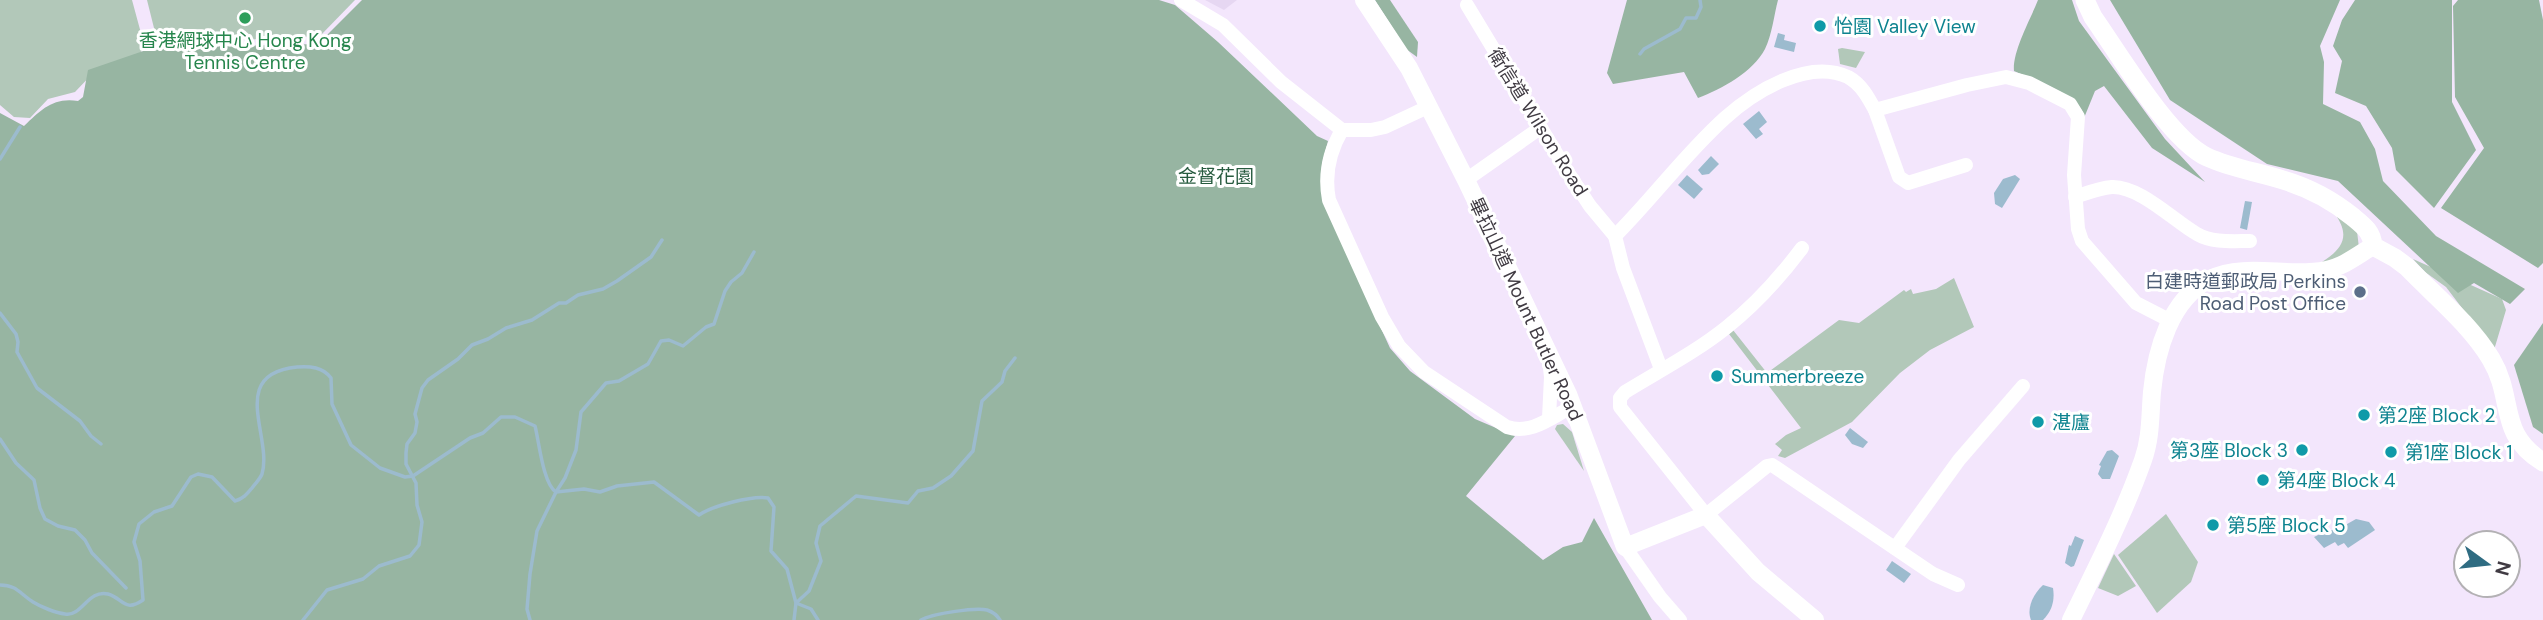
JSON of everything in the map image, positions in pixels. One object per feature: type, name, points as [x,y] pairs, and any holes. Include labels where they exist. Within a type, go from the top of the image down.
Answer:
[{"type":"main road","points":[[2085,0],[2093,17],[2168,123],[2186,144],[2221,163],[2301,186],[2334,202],[2366,227],[2372,236],[2373,246],[2401,262],[2477,340],[2496,368],[2515,435],[2524,448],[2543,462]]},
{"type":"street","points":[[1181,0],[1223,26],[1281,82],[1342,130],[1362,131],[1385,127],[1429,107]]},
{"type":"street","name":"畢拉山道 Mount Butler Road","points":[[1364,0],[1409,68],[1549,353],[1574,406],[1625,547],[1632,560],[1680,620]]},
{"type":"street","name":"衛信道 Wilson Road","points":[[1467,5],[1540,128],[1590,206],[1615,236]]},
{"type":"street","points":[[1661,369],[1623,268],[1615,236],[1727,117],[1756,96],[1780,83],[1807,74],[1833,73],[1848,78],[1865,92],[1875,110],[1899,177],[1903,181],[1908,183],[1966,165]]},
{"type":"street","points":[[1875,110],[2010,77],[2029,83],[2070,104],[2077,112],[2075,197],[2078,229],[2085,247],[2136,303],[2171,321]]},
{"type":"street","points":[[1466,180],[1540,128]]},
{"type":"street","points":[[1342,130],[1331,149],[1326,181],[1329,200],[1382,317],[1399,346],[1424,372],[1500,424],[1513,429],[1540,426],[1549,418],[1574,406]]},
{"type":"street","points":[[2075,197],[2105,188],[2118,188],[2169,212],[2197,234],[2220,241],[2250,241]]},
{"type":"street","points":[[2071,620],[2118,525],[2141,465],[2150,434],[2156,365],[2171,321],[2185,300],[2214,278],[2239,272],[2328,270],[2373,246]]},
{"type":"street","points":[[1802,248],[1737,319],[1625,392],[1620,398],[1620,407],[1706,515],[1758,572],[1815,620]]},
{"type":"street","points":[[1549,353],[1549,418]]},
{"type":"street","points":[[1895,548],[1959,460],[2023,386]]},
{"type":"street","points":[[1625,547],[1706,515],[1767,466],[1772,465],[1933,574],[1958,584]]},
{"type":"shaded area","points":[[1205,0],[1237,0],[1224,10]]},
{"type":"green space","points":[[0,0],[132,0],[145,48],[131,61],[94,72],[75,92],[48,99],[30,118],[14,117],[0,105]]},
{"type":"green space","name":"香港網球中心 Hong Kong Tennis Centre","points":[[147,0],[355,0],[320,36],[158,44]]},
{"type":"green space","name":"金督花園","points":[[362,0],[1159,0],[1175,5],[1317,136],[1328,141],[1322,164],[1325,206],[1390,348],[1410,371],[1475,419],[1515,436],[1466,496],[1543,560],[1563,547],[1582,542],[1594,518],[1652,620],[0,620],[0,113],[24,126],[54,103],[78,101],[83,97],[88,70],[152,48],[318,44]]},
{"type":"green space","points":[[1375,0],[1390,0],[1418,42],[1417,57],[1406,49]]},
{"type":"green space","points":[[1627,0],[1778,0],[1769,38],[1760,57],[1736,79],[1698,98],[1684,72],[1613,84],[1607,73]]},
{"type":"green space","points":[[2038,0],[2072,0],[2079,21],[2165,139],[2205,182],[2152,148],[2104,86],[2095,91],[2084,118],[2076,102],[2014,71],[2019,45]]},
{"type":"green space","points":[[2110,0],[2340,0],[2320,46],[2324,62],[2323,104],[2360,122],[2375,149],[2383,181],[2436,236],[2525,289],[2510,304],[2474,283],[2458,293],[2338,181],[2267,164],[2170,100]]},
{"type":"green space","points":[[2355,0],[2452,0],[2452,102],[2476,150],[2434,208],[2396,170],[2392,148],[2366,106],[2335,93],[2342,61],[2333,46],[2342,20]]},
{"type":"green space","points":[[2458,0],[2539,0],[2543,20],[2543,263],[2538,268],[2441,208],[2484,148],[2455,97],[2453,6]]},
{"type":"green space","points":[[1838,49],[1865,52],[1856,68],[1840,64]]},
{"type":"green space","points":[[2339,215],[2357,231],[2359,248],[2356,252],[2319,264],[2341,245],[2343,232],[2337,217]]},
{"type":"green space","points":[[2413,259],[2502,299],[2506,310],[2494,350],[2446,287],[2425,272]]},
{"type":"green space","points":[[1954,278],[1974,327],[1930,350],[1900,373],[1852,422],[1785,458],[1778,456],[1782,450],[1775,444],[1801,428],[1729,334],[1733,330],[1767,373],[1839,320],[1859,323],[1904,290],[1906,292],[1911,289],[1913,294],[1936,289]]},
{"type":"green space","points":[[2543,323],[2543,434],[2533,427],[2514,365]]},
{"type":"green space","points":[[1563,424],[1572,432],[1584,471],[1555,429],[1557,425]]},
{"type":"green space","points":[[2166,514],[2198,562],[2191,582],[2157,613],[2118,555]]},
{"type":"green space","points":[[2114,554],[2136,586],[2118,596],[2098,588]]},
{"type":"water","points":[[1778,33],[1785,35],[1784,40],[1796,43],[1794,52],[1774,47]]},
{"type":"water","points":[[1759,111],[1767,122],[1759,129],[1763,134],[1756,139],[1743,124]]},
{"type":"water","points":[[1711,156],[1719,164],[1709,174],[1702,175],[1698,170]]},
{"type":"water","points":[[1687,175],[1703,189],[1694,199],[1678,185]]},
{"type":"water","points":[[2015,175],[2020,179],[2002,208],[1995,204],[1994,193],[2003,179]]},
{"type":"water","points":[[2245,201],[2252,202],[2247,230],[2240,228]]},
{"type":"water","points":[[1850,428],[1868,442],[1863,448],[1852,444],[1845,435]]},
{"type":"water","points":[[2112,450],[2119,456],[2110,479],[2102,479],[2098,474],[2099,465],[2107,451]]},
{"type":"water","points":[[2356,519],[2369,522],[2375,530],[2348,548],[2344,543],[2338,546],[2335,542],[2324,548],[2314,537],[2340,528]]},
{"type":"water","points":[[2075,536],[2084,540],[2074,566],[2071,567],[2065,563],[2069,545],[2071,546]]},
{"type":"water","points":[[1892,561],[1911,574],[1904,583],[1886,570]]},
{"type":"water","points":[[2043,585],[2053,588],[2052,606],[2043,620],[2031,620],[2029,611],[2032,601]]},
{"type":"waterway","points":[[1640,54],[1644,49],[1680,29],[1686,18],[1696,18],[1701,7],[1700,0]]},
{"type":"waterway","points":[[0,159],[20,127]]},
{"type":"waterway","points":[[303,620],[327,590],[363,579],[379,566],[410,556],[419,545],[422,522],[417,505],[416,483],[406,464],[406,453],[407,444],[415,433],[415,414],[422,388],[428,380],[458,359],[472,345],[506,328],[532,320],[559,303],[566,303],[578,295],[603,289],[617,281],[651,257],[662,240]]},
{"type":"waterway","points":[[530,620],[527,609],[537,531],[565,478],[576,450],[581,412],[606,383],[619,381],[648,364],[661,341],[669,340],[683,346],[706,327],[714,324],[725,291],[742,273],[754,252]]},
{"type":"waterway","points":[[0,313],[16,334],[17,352],[37,388],[80,421],[101,444]]},
{"type":"waterway","points":[[794,620],[796,603],[809,591],[821,561],[816,543],[820,526],[856,496],[908,503],[918,491],[933,488],[951,476],[973,451],[982,401],[1002,382],[1005,371],[1015,358]]},
{"type":"waterway","points":[[0,585],[14,588],[36,604],[65,614],[76,611],[95,595],[108,594],[128,605],[143,600],[140,561],[134,542],[139,524],[154,512],[172,506],[191,477],[198,474],[212,477],[235,501],[247,494],[262,474],[264,459],[257,409],[258,394],[264,381],[276,372],[307,367],[320,369],[331,378],[332,404],[351,445],[380,468],[405,477],[413,476],[470,438],[483,433],[501,417],[515,417],[535,426],[545,472],[556,492],[584,489],[600,492],[617,486],[654,482],[699,515],[733,502],[768,498],[774,507],[771,551],[787,569],[796,603],[811,609],[818,620]]},
{"type":"waterway","points":[[0,439],[16,463],[34,480],[45,519],[75,530],[92,553],[126,588]]},
{"type":"waterway","points":[[921,620],[943,613],[981,609],[993,613],[1000,620]]},
{"type":"place","name":"香港網球中心 Hong Kong Tennis Centre","points":[[245,18]]},
{"type":"place","name":"怡園 Valley View","points":[[1820,26]]},
{"type":"place","name":"白建時道郵政局 Perkins Road Post Office","points":[[2360,292]]},
{"type":"place","name":"Summerbreeze","points":[[1717,376]]},
{"type":"place","name":"第2座 Block 2","points":[[2364,415]]},
{"type":"place","name":"湛廬","points":[[2038,422]]},
{"type":"place","name":"第3座 Block 3","points":[[2302,450]]},
{"type":"place","name":"第1座 Block 1","points":[[2391,452]]},
{"type":"place","name":"第4座 Block 4","points":[[2263,480]]},
{"type":"place","name":"第5座 Block 5","points":[[2213,525]]}]
